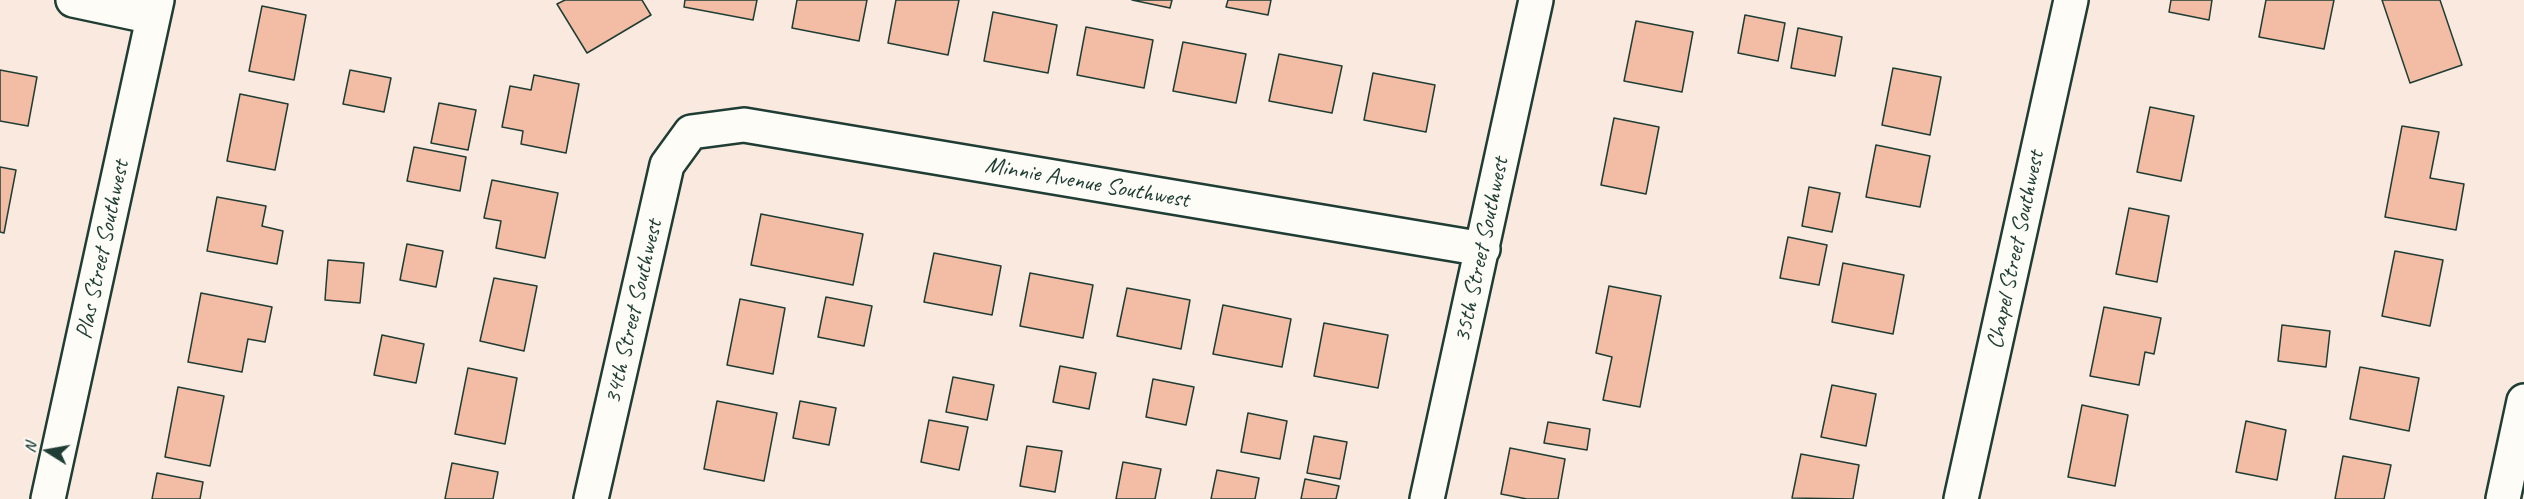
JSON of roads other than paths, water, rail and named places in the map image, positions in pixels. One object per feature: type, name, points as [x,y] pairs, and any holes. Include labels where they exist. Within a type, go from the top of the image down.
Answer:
[{"type":"street","points":[[73,0],[155,8]]},
{"type":"street","name":"35th Street Southwest","points":[[1427,499],[1536,0]]},
{"type":"street","name":"Chapel Street Southwest","points":[[1961,499],[2071,0]]},
{"type":"street","name":"Plas Street Southwest","points":[[48,499],[155,8]]},
{"type":"street","name":"Minnie Avenue Southwest","points":[[691,132],[744,125],[1483,249]]},
{"type":"street","name":"34th Street Southwest","points":[[591,499],[668,165],[691,132]]},
{"type":"street","points":[[2503,499],[2524,401]]}]
